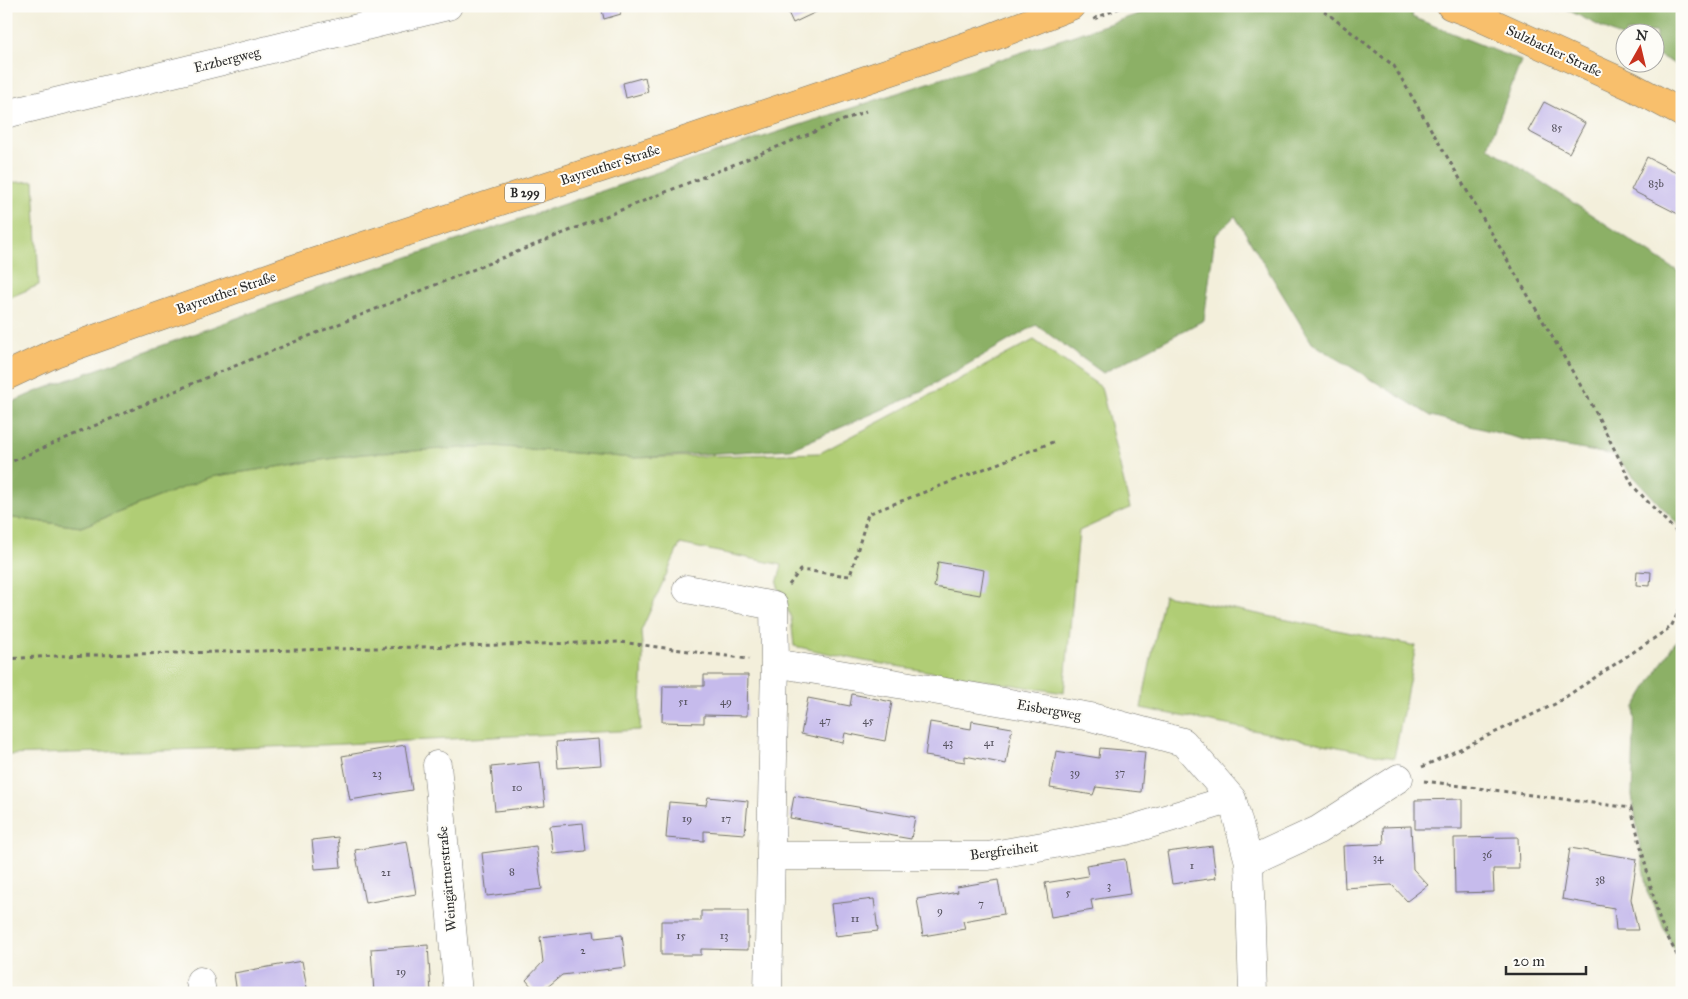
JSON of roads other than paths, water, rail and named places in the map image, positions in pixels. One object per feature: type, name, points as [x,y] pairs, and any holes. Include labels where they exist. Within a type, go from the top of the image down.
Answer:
[{"type":"main road","name":"Sulzbacher Straße","points":[[1451,6],[1614,78],[1682,113]]},
{"type":"main road","name":"Bayreuther Straße","points":[[6,376],[55,353],[293,269],[678,143],[987,38],[1046,16],[1081,13]]},
{"type":"street","name":"Erzbergweg","points":[[6,114],[448,6]]},
{"type":"street","points":[[687,589],[774,606],[775,663],[768,993]]},
{"type":"street","name":"Eisbergweg","points":[[775,663],[1091,717],[1183,742],[1232,799],[1250,862],[1253,993]]},
{"type":"street","name":"Weingärtnerstraße","points":[[437,765],[458,993]]},
{"type":"street","points":[[1250,862],[1318,830],[1399,778]]},
{"type":"street","name":"Bergfreiheit","points":[[771,856],[988,856],[1126,831],[1232,799]]}]
